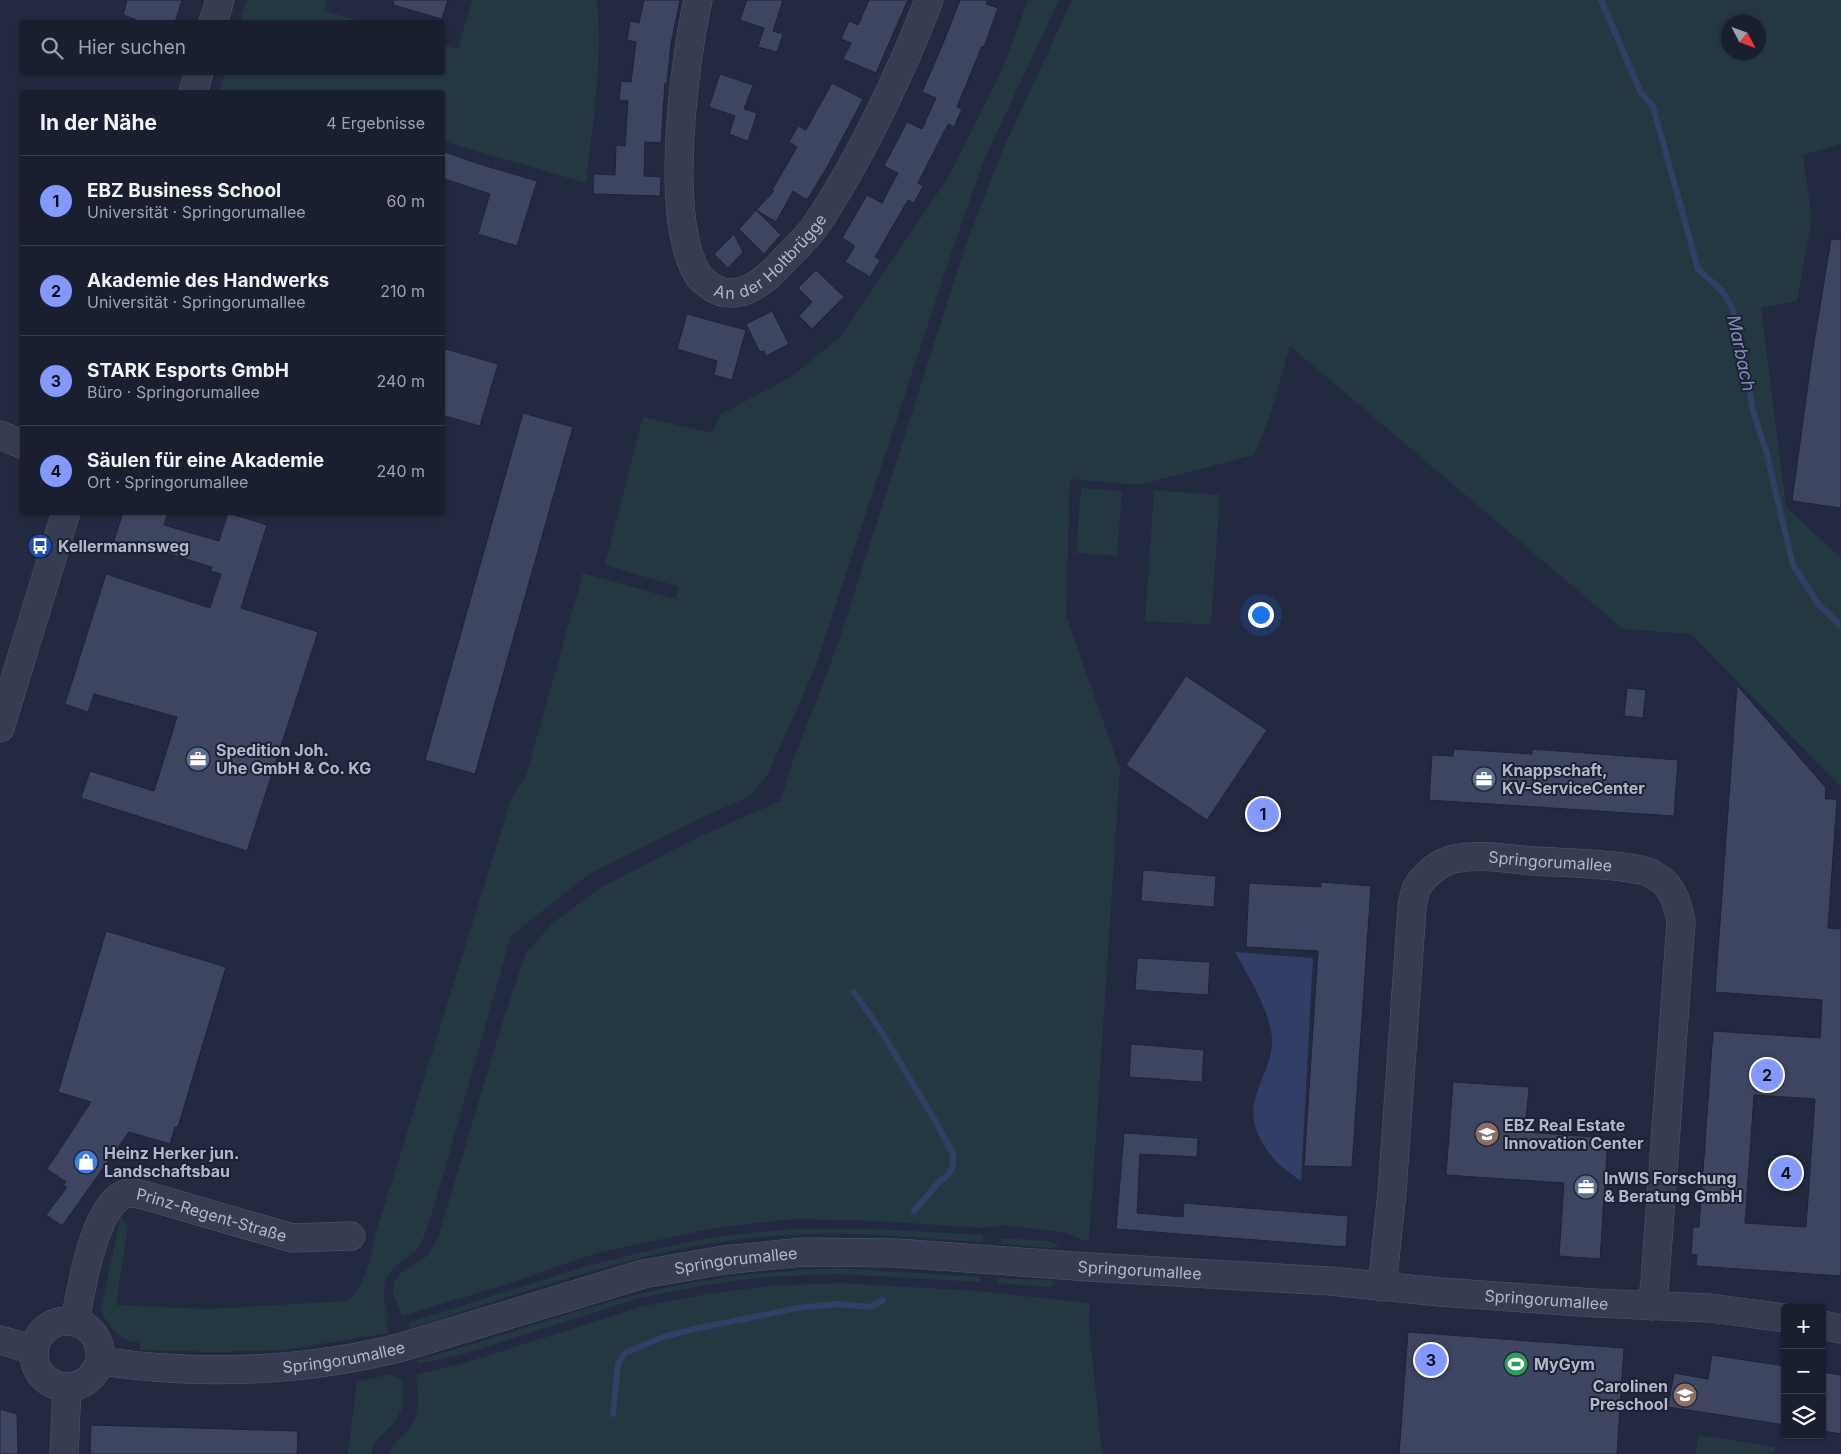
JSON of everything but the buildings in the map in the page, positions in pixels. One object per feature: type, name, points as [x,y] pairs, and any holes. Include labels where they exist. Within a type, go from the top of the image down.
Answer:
[{"type":"street","points":[[214,20],[220,0]]},
{"type":"street","name":"An der Holtbrügge","points":[[698,0],[683,109],[679,167],[682,218],[688,250],[697,273],[706,284],[718,291],[733,293],[747,290],[766,277],[787,257],[817,222],[836,194],[880,112],[906,57],[929,0]]},
{"type":"street","points":[[194,90],[198,75]]},
{"type":"street","points":[[0,435],[20,443]]},
{"type":"street","points":[[0,728],[65,515]]},
{"type":"street","name":"Springorumallee","points":[[1382,1287],[1392,1192],[1412,908],[1415,891],[1423,879],[1436,867],[1452,859],[1473,856],[1636,869],[1648,872],[1660,879],[1669,888],[1678,904],[1681,922],[1652,1306]]},
{"type":"street","name":"Prinz-Regent-Straße","points":[[75,1322],[88,1259],[104,1213],[116,1200],[128,1193],[144,1195],[292,1238],[351,1236]]},
{"type":"street","name":"Springorumallee","points":[[100,1360],[130,1365],[192,1369],[257,1368],[327,1361],[402,1347],[643,1274],[724,1260],[803,1252],[847,1251],[907,1254],[1098,1268],[1330,1281],[1382,1287],[1652,1306],[1710,1308],[1781,1317]]},
{"type":"street","points":[[63,1321],[75,1322],[90,1329],[96,1338],[101,1352],[98,1368],[86,1382],[67,1388],[45,1380],[37,1370],[34,1362],[34,1350],[42,1332],[52,1324],[63,1321]]},
{"type":"street","points":[[1826,1326],[1841,1329]]},
{"type":"street","points":[[0,1340],[34,1350]]},
{"type":"street","points":[[64,1454],[67,1388]]},
{"type":"shaded area","points":[[247,0],[327,0],[324,11],[357,20],[241,20]]},
{"type":"shaded area","points":[[472,0],[597,0],[599,23],[598,69],[586,183],[445,142],[445,90],[220,90],[224,75],[445,75],[445,46],[458,49]]},
{"type":"shaded area","points":[[1028,0],[1059,0],[984,160],[952,251],[815,668],[768,774],[750,796],[703,817],[589,874],[511,936],[426,1232],[417,1249],[393,1268],[385,1282],[384,1296],[389,1321],[386,1322],[389,1333],[284,1350],[216,1352],[140,1350],[140,1343],[133,1342],[116,1333],[101,1311],[120,1218],[128,1226],[116,1305],[207,1309],[348,1301],[360,1286],[512,796],[526,776],[583,573],[676,599],[679,587],[605,565],[643,417],[712,433],[721,414],[791,377],[840,337],[949,176],[1002,70]]},
{"type":"shaded area","points":[[1072,0],[1841,0],[1841,144],[1803,155],[1812,219],[1797,301],[1761,308],[1786,507],[1841,558],[1841,787],[1691,634],[1623,629],[1290,346],[1270,415],[1254,455],[1139,485],[1070,479],[1066,615],[1120,769],[1089,1242],[1063,1232],[1003,1225],[983,1228],[878,1221],[793,1219],[715,1228],[597,1253],[504,1285],[402,1316],[393,1294],[394,1281],[401,1273],[427,1256],[438,1238],[504,1017],[526,953],[554,922],[600,888],[700,836],[780,801],[793,761],[838,644],[965,247],[1001,154]]},
{"type":"shaded area","points":[[1081,488],[1122,491],[1117,556],[1076,553]]},
{"type":"shaded area","points":[[1154,490],[1220,495],[1211,625],[1145,621]]},
{"type":"shaded area","points":[[791,1229],[876,1229],[983,1235],[983,1242],[887,1235],[839,1234],[742,1239],[645,1257],[551,1283],[410,1328],[408,1323],[590,1265],[655,1249],[714,1237]]},
{"type":"shaded area","points":[[1001,1238],[1047,1241],[1060,1245],[1052,1248],[1001,1244]]},
{"type":"shaded area","points":[[839,1268],[980,1277],[980,1282],[838,1274],[766,1277],[705,1285],[640,1298],[460,1355],[418,1364],[417,1360],[583,1310],[664,1288],[738,1276]]},
{"type":"shaded area","points":[[998,1278],[1049,1280],[1057,1284],[1049,1287],[997,1283]]},
{"type":"shaded area","points":[[841,1283],[977,1291],[1090,1303],[1089,1325],[1102,1454],[389,1454],[395,1443],[409,1429],[416,1417],[418,1389],[416,1375],[461,1364],[644,1306],[707,1294],[767,1286]]},
{"type":"shaded area","points":[[390,1374],[402,1379],[404,1405],[394,1423],[374,1443],[372,1454],[348,1454],[357,1382]]},
{"type":"shaded area","points":[[1698,1435],[1776,1447],[1770,1454],[1696,1454]]},
{"type":"water","points":[[1235,952],[1313,958],[1301,1181],[1277,1162],[1264,1145],[1256,1130],[1253,1113],[1254,1105],[1270,1057],[1271,1033],[1269,1021],[1259,997]]},
{"type":"waterway","name":"Marbach","points":[[1601,0],[1641,93],[1653,106],[1698,269],[1722,291],[1732,307],[1753,411],[1766,451],[1793,565],[1819,605],[1841,626]]},
{"type":"waterway","points":[[854,992],[881,1031],[953,1154],[953,1165],[949,1174],[937,1184],[914,1211]]},
{"type":"waterway","points":[[613,1414],[618,1364],[625,1353],[663,1337],[694,1329],[798,1308],[837,1304],[870,1307],[883,1300]]},
{"type":"place","name":"Kellermannsweg","points":[[40,546]]},
{"type":"place","name":"Spedition Joh. Uhe GmbH & Co. KG","points":[[198,759]]},
{"type":"place","name":"Knappschaft, KV-ServiceCenter","points":[[1484,779]]},
{"type":"place","name":"EBZ Business School","points":[[1263,814]]},
{"type":"place","name":"Akademie des Handwerks","points":[[1767,1075]]},
{"type":"place","name":"EBZ Real Estate Innovation Center","points":[[1487,1134]]},
{"type":"place","name":"Heinz Herker jun. Landschaftsbau","points":[[86,1162]]},
{"type":"place","name":"Säulen für eine Akademie","points":[[1786,1173]]},
{"type":"place","name":"InWIS Forschung & Beratung GmbH","points":[[1586,1187]]},
{"type":"place","name":"STARK Esports GmbH","points":[[1431,1360]]},
{"type":"place","name":"MyGym","points":[[1516,1364]]},
{"type":"place","name":"Carolinen Preschool","points":[[1685,1395]]}]
